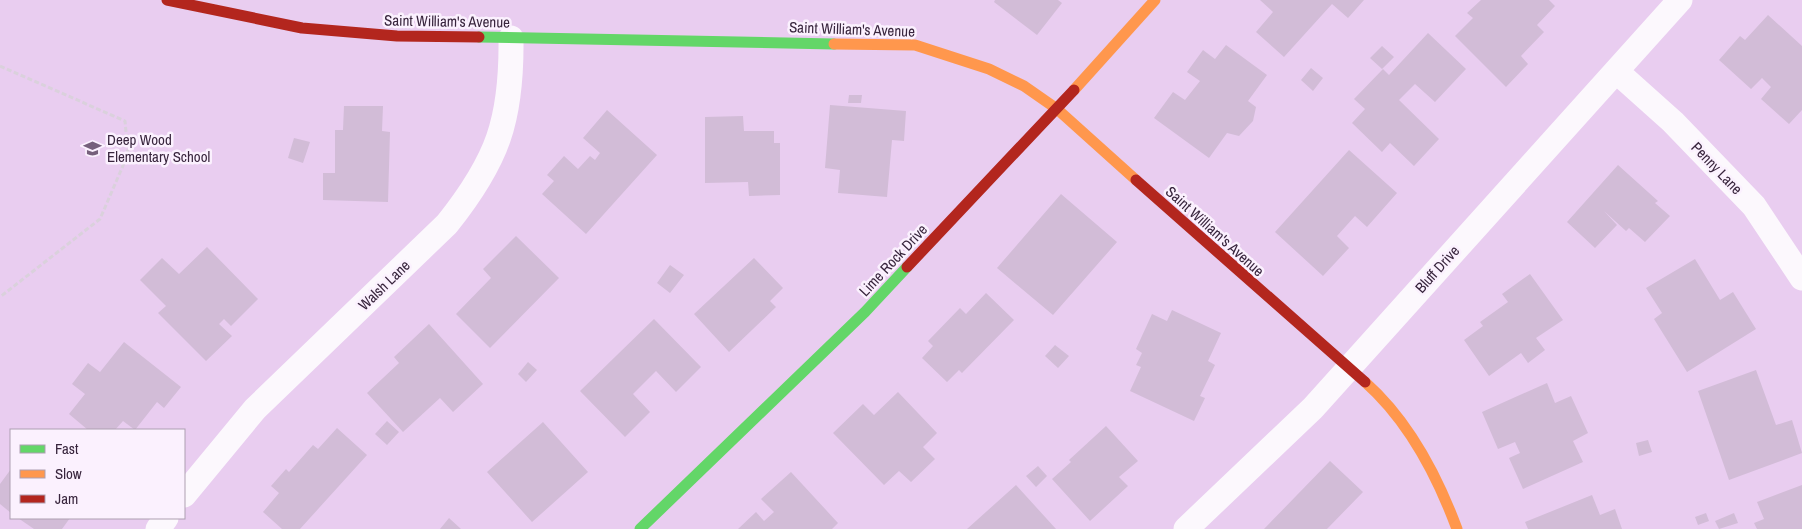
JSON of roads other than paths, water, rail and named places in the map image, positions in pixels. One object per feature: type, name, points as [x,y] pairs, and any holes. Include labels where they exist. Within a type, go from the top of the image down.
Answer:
[{"type":"street","name":"Saint William's Avenue","points":[[167,0],[302,28],[396,36],[915,45],[947,52],[1002,73],[1039,95],[1057,109],[1261,293],[1370,386],[1400,420],[1425,456],[1445,496],[1457,529]]},
{"type":"street","name":"Lime Rock Drive","points":[[640,529],[865,312],[1057,109],[1155,0]]},
{"type":"street","name":"Bluff Drive","points":[[1186,529],[1313,408],[1680,0]]},
{"type":"street","name":"Walsh Lane","points":[[185,494],[255,408],[447,224],[472,192],[500,138],[510,98],[511,38]]},
{"type":"street","name":"Penny Lane","points":[[1616,71],[1673,122],[1754,206],[1802,278]]},
{"type":"place","name":"Deep Wood Elementary School","points":[[93,148]]}]
